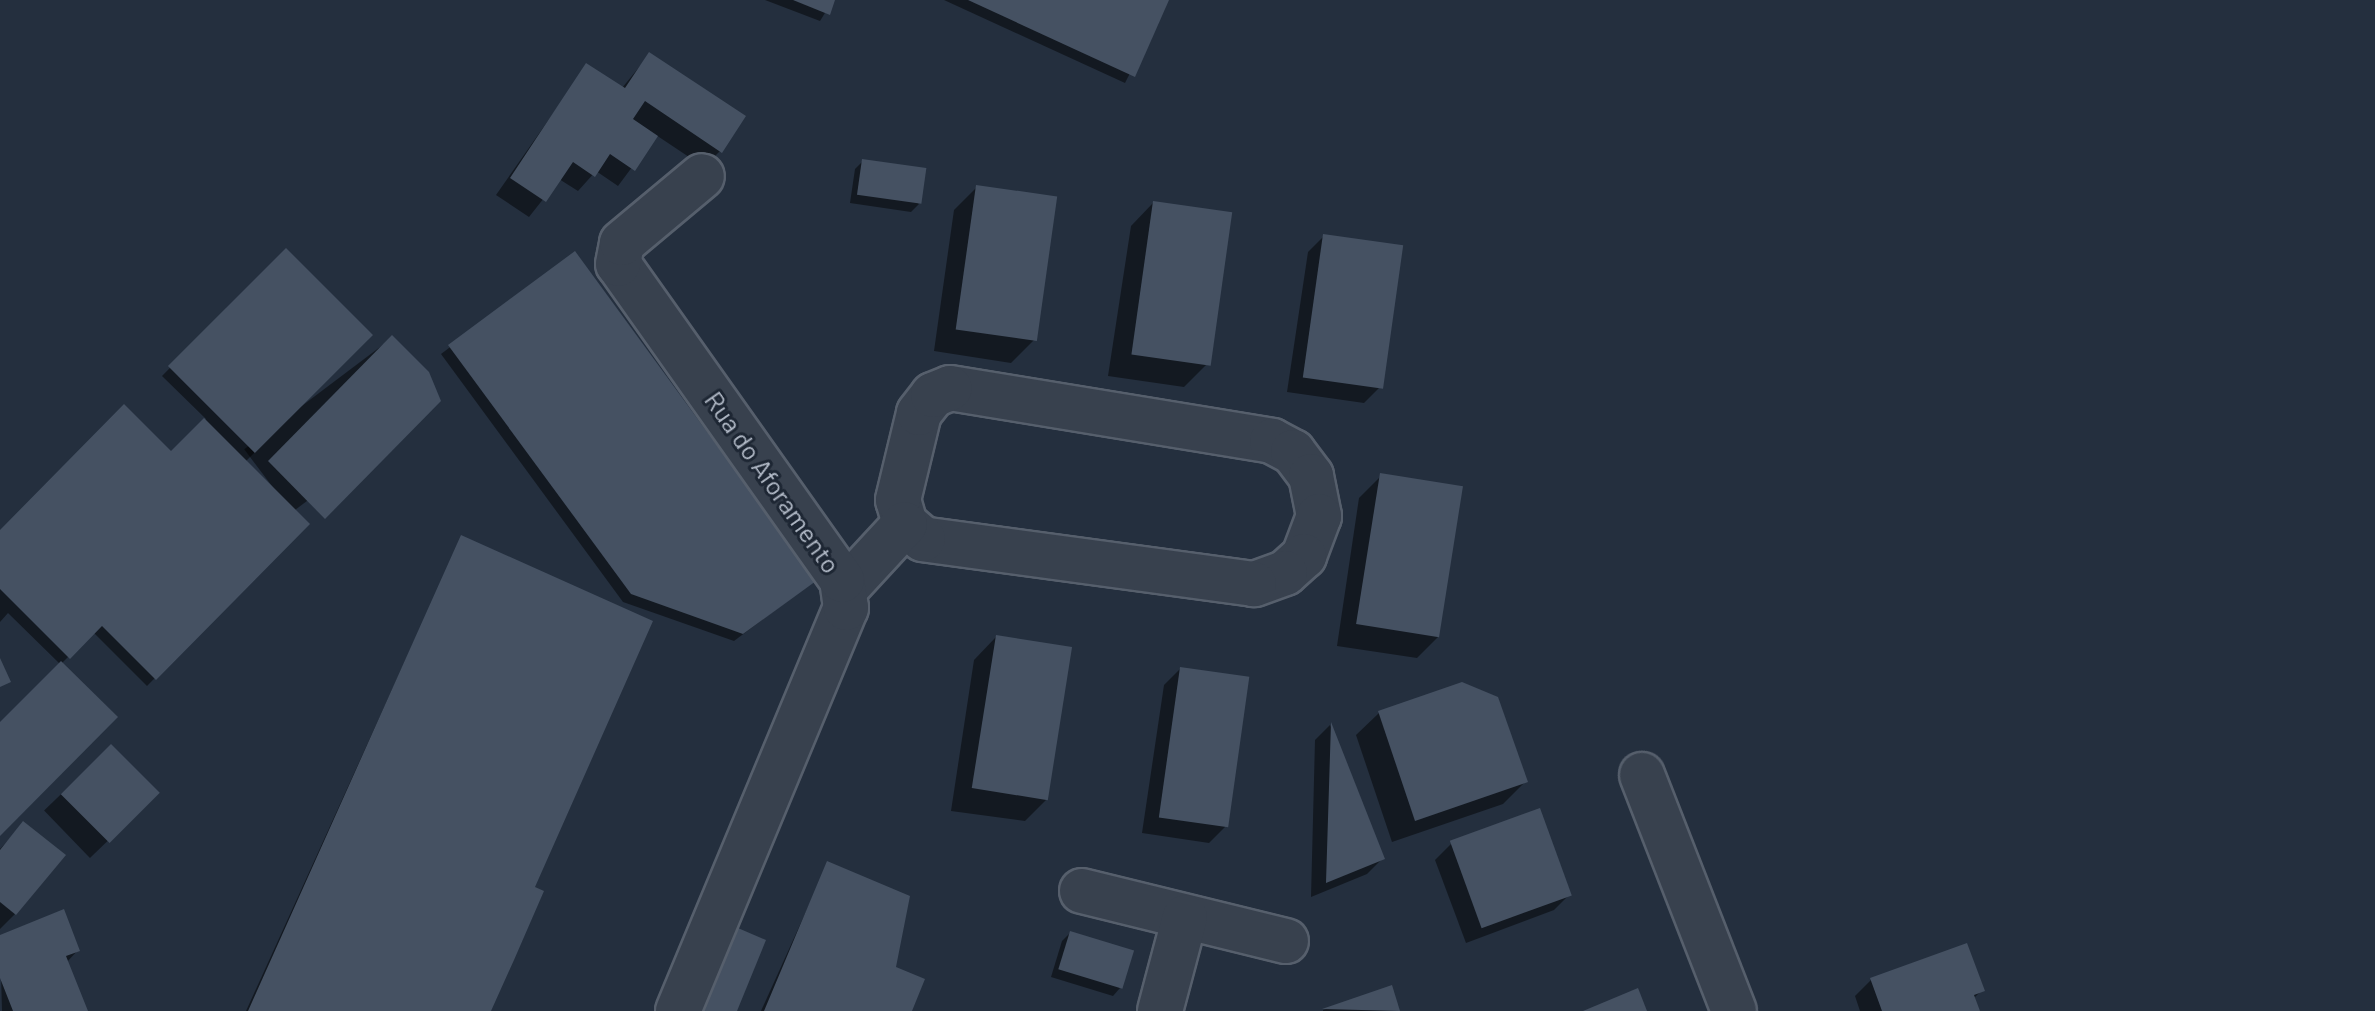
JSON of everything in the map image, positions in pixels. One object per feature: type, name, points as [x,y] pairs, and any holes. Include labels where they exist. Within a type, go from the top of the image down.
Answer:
[{"type":"street","name":"Rua do Aforamento","points":[[678,1011],[835,642],[846,608],[845,589],[618,264],[622,243],[702,176]]},
{"type":"street","points":[[950,388],[1272,441],[1293,452],[1311,476],[1319,516],[1304,556],[1285,573],[1254,584],[923,539],[905,524],[898,500],[919,413],[933,395],[950,388]]},
{"type":"street","points":[[845,589],[905,524]]},
{"type":"street","points":[[1642,775],[1734,1011]]},
{"type":"street","points":[[1082,891],[1286,941]]},
{"type":"street","points":[[1160,1011],[1185,917]]},
{"type":"building","points":[[793,0],[835,0],[830,15]]},
{"type":"building","points":[[968,0],[1169,0],[1135,77]]},
{"type":"building","points":[[649,52],[746,116],[722,153],[645,101],[633,119],[658,136],[635,171],[610,154],[595,177],[573,162],[546,202],[510,178],[586,63],[625,88]]},
{"type":"building","points":[[862,159],[926,168],[921,204],[857,195]]},
{"type":"building","points":[[976,185],[1057,196],[1037,341],[956,330]]},
{"type":"building","points":[[1153,201],[1232,212],[1211,366],[1131,354]]},
{"type":"building","points":[[1323,234],[1403,245],[1383,389],[1303,378]]},
{"type":"building","points":[[286,248],[373,335],[255,453],[168,366]]},
{"type":"building","points":[[575,251],[816,581],[743,634],[631,594],[448,345]]},
{"type":"building","points":[[392,335],[429,372],[441,401],[325,519],[268,461]]},
{"type":"building","points":[[124,404],[171,451],[204,418],[310,524],[156,680],[102,626],[70,659],[0,589],[0,530]]},
{"type":"building","points":[[1380,473],[1463,486],[1439,637],[1356,624]]},
{"type":"building","points":[[461,535],[653,621],[535,887],[544,891],[514,960],[491,1011],[248,1011]]},
{"type":"building","points":[[996,635],[1072,647],[1048,800],[972,788]]},
{"type":"building","points":[[0,658],[11,682],[0,687]]},
{"type":"building","points":[[61,661],[118,717],[0,836],[0,722]]},
{"type":"building","points":[[1180,667],[1249,677],[1228,827],[1159,818]]},
{"type":"building","points":[[1462,682],[1498,697],[1528,782],[1415,821],[1378,711]]},
{"type":"building","points":[[1331,722],[1385,859],[1326,883]]},
{"type":"building","points":[[111,744],[160,793],[110,843],[61,794]]},
{"type":"building","points":[[1540,808],[1572,895],[1482,928],[1450,841]]},
{"type":"building","points":[[23,821],[66,855],[16,915],[0,902],[0,850]]},
{"type":"building","points":[[827,861],[910,896],[896,967],[925,979],[912,1011],[764,1011]]},
{"type":"building","points":[[64,909],[80,951],[66,956],[88,1011],[13,1011],[0,978],[0,935]]},
{"type":"building","points":[[731,925],[766,940],[737,1011],[696,1011]]},
{"type":"building","points":[[1070,931],[1134,951],[1122,989],[1058,969]]},
{"type":"building","points":[[1967,943],[1985,991],[1974,995],[1980,1011],[1882,1011],[1870,978]]},
{"type":"building","points":[[1392,985],[1400,1011],[1322,1009]]},
{"type":"building","points":[[1638,988],[1647,1011],[1583,1011]]}]
